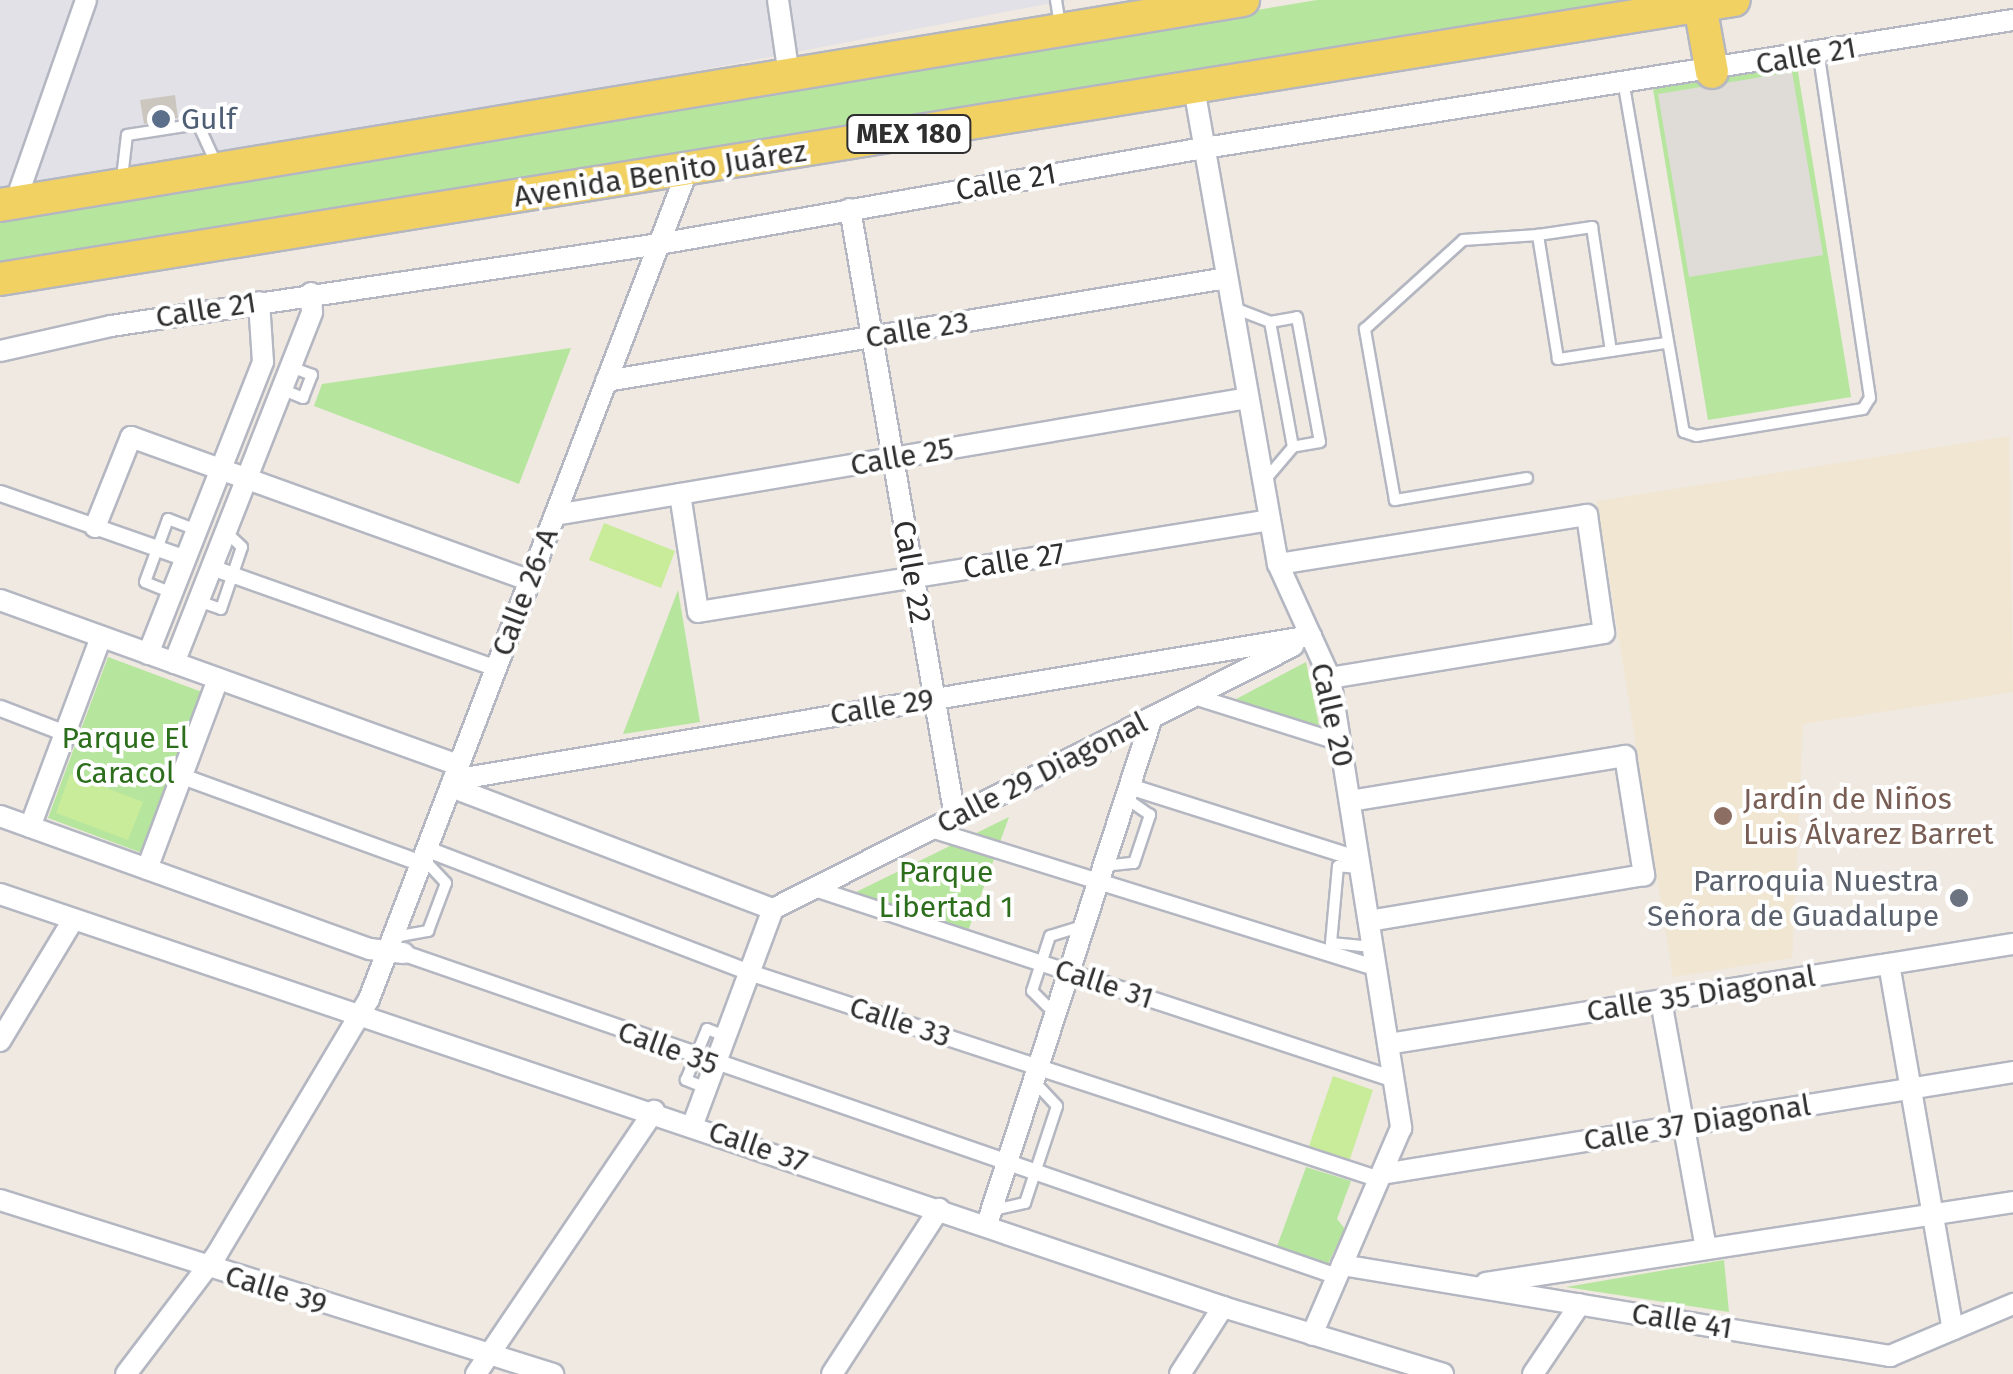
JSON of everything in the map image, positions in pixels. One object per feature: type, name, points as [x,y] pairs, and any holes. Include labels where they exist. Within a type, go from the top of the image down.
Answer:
[{"type":"main road","name":"MEX 180","points":[[5,202],[789,75],[1058,15],[1243,0]]},
{"type":"main road","name":"Avenida Benito Juárez","points":[[0,278],[1734,0]]},
{"type":"main road","points":[[1700,3],[1712,72]]},
{"type":"main road","points":[[0,304],[84,266]]},
{"type":"street","points":[[5,202],[86,0]]},
{"type":"street","points":[[778,0],[789,75]]},
{"type":"street","name":"Calle 21","points":[[0,351],[311,293],[659,244],[1204,148],[1624,86],[2013,20]]},
{"type":"street","name":"Calle 20","points":[[1194,88],[1278,564],[1330,678],[1401,1128],[1312,1335]]},
{"type":"street","name":"Calle 26-A","points":[[126,1374],[206,1269],[360,1014],[395,947],[454,777],[688,169]]},
{"type":"street","name":"Calle 22","points":[[850,209],[955,817]]},
{"type":"street","name":"Calle 23","points":[[606,382],[1227,278]]},
{"type":"street","points":[[174,663],[312,312],[311,293]]},
{"type":"street","points":[[148,654],[263,362],[259,302]]},
{"type":"street","name":"Calle 25","points":[[555,515],[1248,398]]},
{"type":"street","points":[[95,527],[131,437],[530,581]]},
{"type":"street","points":[[0,493],[186,558]]},
{"type":"street","name":"Calle 27","points":[[680,494],[698,612],[1270,520]]},
{"type":"street","points":[[1278,564],[1587,515],[1604,633],[1330,678]]},
{"type":"street","points":[[212,568],[496,668]]},
{"type":"street","points":[[0,600],[218,679],[773,909],[725,1036],[705,1061],[706,1088],[692,1124]]},
{"type":"street","name":"Calle 29 Diagonal","points":[[773,909],[1311,636]]},
{"type":"street","name":"Calle 29","points":[[454,777],[1311,636]]},
{"type":"street","points":[[30,826],[101,637]]},
{"type":"street","points":[[147,869],[218,679]]},
{"type":"street","points":[[1194,696],[1340,742]]},
{"type":"street","points":[[0,708],[65,733]]},
{"type":"street","points":[[989,1217],[1152,717]]},
{"type":"street","points":[[1350,801],[1625,756],[1644,875],[1368,920]]},
{"type":"street","name":"Calle 33","points":[[182,776],[424,857],[1036,1074],[1380,1176]]},
{"type":"street","points":[[1127,792],[1360,864]]},
{"type":"street","name":"Calle 35","points":[[0,816],[147,869],[395,947],[705,1061],[1340,1270]]},
{"type":"street","points":[[932,829],[1101,874],[1374,958]]},
{"type":"street","name":"Calle 31","points":[[814,888],[1394,1079]]},
{"type":"street","name":"Calle 37","points":[[0,894],[939,1209],[989,1217],[1223,1308],[1442,1374]]},
{"type":"street","points":[[0,1041],[73,920]]},
{"type":"street","name":"Calle 35 Diagonal","points":[[1388,1044],[2013,944]]},
{"type":"street","points":[[1889,964],[1953,1329]]},
{"type":"street","points":[[1660,1001],[1706,1249]]},
{"type":"street","name":"Calle 37 Diagonal","points":[[1380,1176],[2013,1072]]},
{"type":"street","points":[[476,1374],[654,1111]]},
{"type":"street","name":"Calle 39","points":[[0,1200],[206,1269],[553,1374]]},
{"type":"street","points":[[1468,1285],[2013,1202]]},
{"type":"street","points":[[832,1374],[939,1209]]},
{"type":"street","name":"Calle 41","points":[[1340,1270],[1468,1285],[1890,1356],[2013,1304]]},
{"type":"street","points":[[1532,1374],[1580,1304]]},
{"type":"street","points":[[1180,1374],[1223,1308]]},
{"type":"lane","points":[[1624,86],[1666,344],[1688,435],[1868,405],[1819,54]]},
{"type":"lane","points":[[121,185],[127,135],[198,124],[218,169]]},
{"type":"lane","points":[[1528,478],[1395,500],[1364,328],[1463,240],[1592,227],[1612,351]]},
{"type":"lane","points":[[1538,235],[1558,359],[1666,344]]},
{"type":"lane","points":[[1232,308],[1270,322],[1297,317],[1320,442],[1293,447],[1263,483]]},
{"type":"lane","points":[[1270,322],[1293,447]]},
{"type":"lane","points":[[172,592],[145,582],[168,519],[197,530]]},
{"type":"lane","points":[[198,601],[220,609],[242,547],[226,531]]},
{"type":"lane","points":[[395,947],[428,931],[446,883],[424,857]]},
{"type":"lane","points":[[1360,864],[1338,866],[1331,944],[1374,958]]},
{"type":"lane","points":[[1055,1015],[1032,990],[1050,936],[1084,926]]},
{"type":"lane","points":[[989,1217],[1025,1203],[1036,1170],[1057,1106],[1036,1074]]},
{"type":"shaded area","points":[[0,0],[1068,0],[0,204]]},
{"type":"shaded area","points":[[1792,72],[1823,255],[1689,277],[1658,94]]},
{"type":"shaded area","points":[[2009,436],[2013,692],[1803,724],[1792,958],[1673,977],[1597,501]]},
{"type":"green space","points":[[1317,0],[1653,0],[0,270],[0,219]]},
{"type":"green space","points":[[1797,66],[1851,397],[1708,420],[1653,89]]},
{"type":"green space","points":[[571,348],[519,484],[314,406],[322,384]]},
{"type":"green space","points":[[604,523],[675,551],[661,588],[589,560]]},
{"type":"green space","points":[[678,590],[700,722],[623,734]]},
{"type":"green space","name":"Parque El Caracol","points":[[108,657],[202,692],[142,853],[48,818]]},
{"type":"green space","points":[[1306,662],[1321,735],[1225,705]]},
{"type":"green space","points":[[70,774],[143,802],[128,840],[56,813]]},
{"type":"green space","name":"Parque Libertad 1","points":[[1009,817],[967,934],[850,895]]},
{"type":"green space","points":[[1333,1076],[1373,1090],[1348,1165],[1307,1152]]},
{"type":"green space","points":[[1306,1167],[1351,1181],[1337,1219],[1345,1229],[1326,1268],[1276,1249]]},
{"type":"green space","points":[[1724,1260],[1729,1312],[1566,1287]]},
{"type":"building","points":[[175,95],[178,118],[144,124],[140,100]]},
{"type":"place","name":"Gulf","points":[[161,119]]},
{"type":"place","name":"Jardín de Niños Luis Álvarez Barret","points":[[1723,816]]},
{"type":"place","name":"Parroquia Nuestra Señora de Guadalupe","points":[[1959,898]]}]
